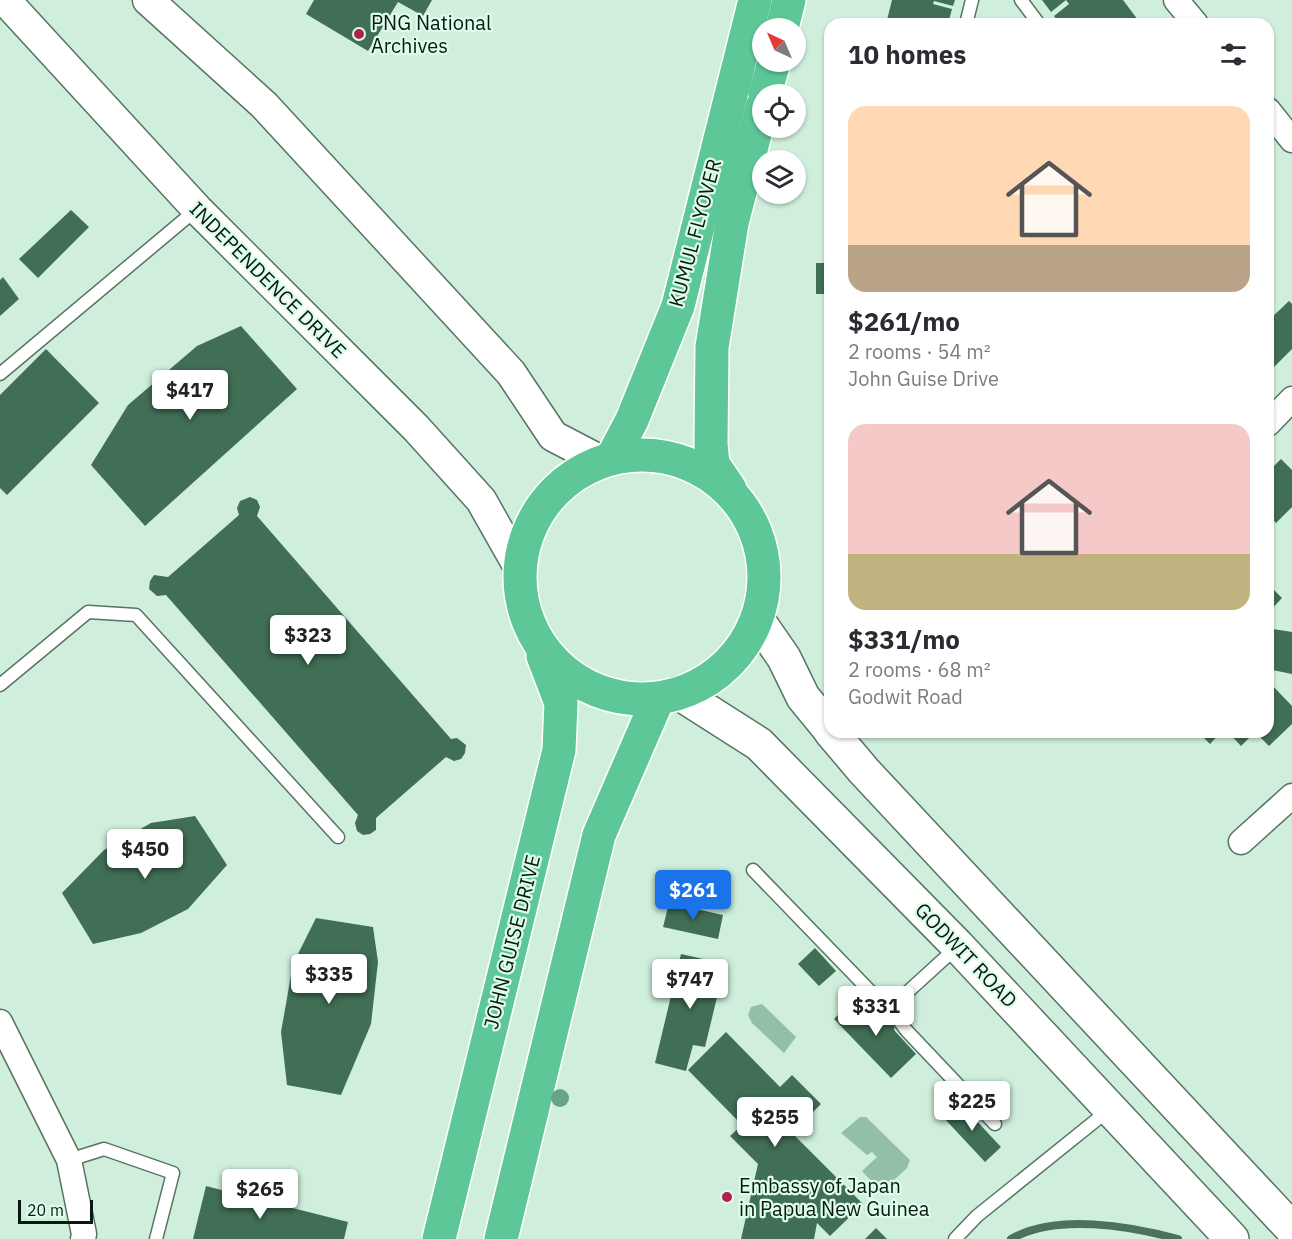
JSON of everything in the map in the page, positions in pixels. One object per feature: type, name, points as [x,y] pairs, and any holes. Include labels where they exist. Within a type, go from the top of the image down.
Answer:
[{"type":"highway","name":"KUMUL FLYOVER","points":[[606,459],[632,420],[678,306],[755,0]]},
{"type":"highway","points":[[784,18],[789,0]]},
{"type":"highway","name":"KUMUL FLYOVER","points":[[751,520],[713,464],[711,444],[712,347],[732,223],[754,138]]},
{"type":"highway","points":[[539,646],[562,671],[591,690],[624,699],[669,696],[720,671],[742,648],[757,619],[763,594],[765,568],[760,543],[751,520],[732,493],[707,472],[677,459],[644,454],[606,459]]},
{"type":"highway","name":"JOHN GUISE DRIVE","points":[[439,1239],[559,750],[561,703],[522,608],[519,567],[527,532],[545,502],[570,477],[606,459]]},
{"type":"highway","points":[[501,1239],[599,835],[669,696]]},
{"type":"main road","points":[[757,619],[784,658],[802,697],[824,724]]},
{"type":"main road","name":"GODWIT ROAD","points":[[669,696],[759,744],[958,946],[1112,1108],[1232,1239]]},
{"type":"main road","points":[[836,738],[870,778],[1292,1228]]},
{"type":"street","name":"INDEPENDENCE DRIVE","points":[[5,0],[197,209],[416,428],[481,500],[519,567]]},
{"type":"street","points":[[148,0],[264,105],[510,373],[553,436],[606,459]]},
{"type":"street","points":[[1274,118],[1292,140]]},
{"type":"street","points":[[1274,418],[1292,399]]},
{"type":"street","points":[[1241,842],[1288,807]]},
{"type":"street","points":[[0,1022],[69,1160],[84,1234],[83,1239]]},
{"type":"lane","points":[[968,18],[972,0]]},
{"type":"lane","points":[[1021,0],[1035,18]]},
{"type":"lane","points":[[0,374],[197,209]]},
{"type":"lane","points":[[0,685],[87,612],[136,615],[338,837]]},
{"type":"lane","points":[[753,870],[890,1008],[906,1030],[995,1124]]},
{"type":"lane","points":[[890,1008],[958,946]]},
{"type":"lane","points":[[955,1239],[1003,1194],[1112,1108]]},
{"type":"lane","points":[[69,1160],[104,1149],[172,1173],[156,1239]]},
{"type":"green space","points":[[762,1004],[796,1037],[784,1053],[752,1023],[748,1015],[751,1007]]},
{"type":"green space","points":[[860,1117],[866,1117],[910,1160],[907,1168],[881,1192],[862,1171],[877,1157],[872,1152],[867,1155],[841,1133]]},
{"type":"building","name":"PNG National Archives","points":[[314,0],[432,0],[423,16],[398,2],[368,51],[306,14]]},
{"type":"building","points":[[892,0],[955,0],[953,6],[934,1],[933,4],[952,9],[950,18],[888,18]]},
{"type":"building","points":[[1042,0],[1066,0],[1051,12]]},
{"type":"building","points":[[1066,0],[1123,0],[1136,18],[1056,18],[1054,16],[1069,4]]},
{"type":"building","points":[[71,210],[89,227],[38,278],[19,259]]},
{"type":"building","points":[[816,263],[824,263],[824,294],[816,294]]},
{"type":"building","points":[[3,277],[19,299],[0,316],[0,280]]},
{"type":"building","points":[[1289,301],[1292,304],[1292,349],[1274,367],[1274,315]]},
{"type":"building","points":[[241,326],[297,389],[145,526],[91,465],[128,405],[197,346]]},
{"type":"building","points":[[46,349],[99,403],[7,495],[0,488],[0,395]]},
{"type":"building","points":[[1281,459],[1292,470],[1292,507],[1276,523],[1274,521],[1274,466]]},
{"type":"building","points":[[250,497],[257,500],[260,507],[257,516],[451,739],[457,738],[466,745],[461,759],[454,761],[446,757],[376,818],[376,830],[370,834],[363,835],[357,831],[355,823],[358,815],[166,595],[157,596],[149,589],[154,575],[168,577],[239,515],[237,508],[240,501]]},
{"type":"building","points":[[1274,590],[1282,598],[1274,607]]},
{"type":"building","points":[[1274,629],[1292,632],[1292,674],[1274,670]]},
{"type":"building","points":[[1274,687],[1292,706],[1292,724],[1269,746],[1261,738],[1274,738]]},
{"type":"building","points":[[1204,738],[1216,738],[1210,744]]},
{"type":"building","points":[[1234,738],[1249,738],[1241,746]]},
{"type":"building","points":[[195,816],[227,865],[188,909],[141,933],[93,944],[62,893],[104,850],[151,823]]},
{"type":"building","points":[[669,903],[723,915],[718,939],[663,927]]},
{"type":"building","points":[[316,918],[373,927],[378,962],[371,1024],[341,1095],[287,1085],[281,1032],[293,964]]},
{"type":"building","points":[[815,948],[836,971],[819,986],[798,964]]},
{"type":"building","points":[[681,954],[725,964],[705,1047],[693,1045],[686,1071],[655,1063]]},
{"type":"building","points":[[868,1002],[875,1009],[882,1009],[895,1022],[894,1030],[916,1054],[891,1078],[834,1019],[850,1003],[858,1011]]},
{"type":"building","points":[[726,1032],[780,1087],[792,1075],[821,1104],[792,1133],[863,1204],[830,1236],[817,1223],[814,1239],[741,1239],[758,1164],[730,1136],[742,1125],[688,1070]]},
{"type":"building","points":[[959,1102],[1001,1147],[985,1162],[943,1117]]},
{"type":"building","points":[[206,1186],[348,1222],[344,1239],[193,1239]]},
{"type":"building","points":[[876,1228],[887,1239],[865,1239]]},
{"type":"waterway","points":[[1011,1239],[1029,1231],[1071,1224],[1116,1226],[1178,1239]]},
{"type":"place","name":"PNG National Archives","points":[[359,34]]},
{"type":"place","name":"Embassy of Japan in Papua New Guinea","points":[[727,1197]]}]
